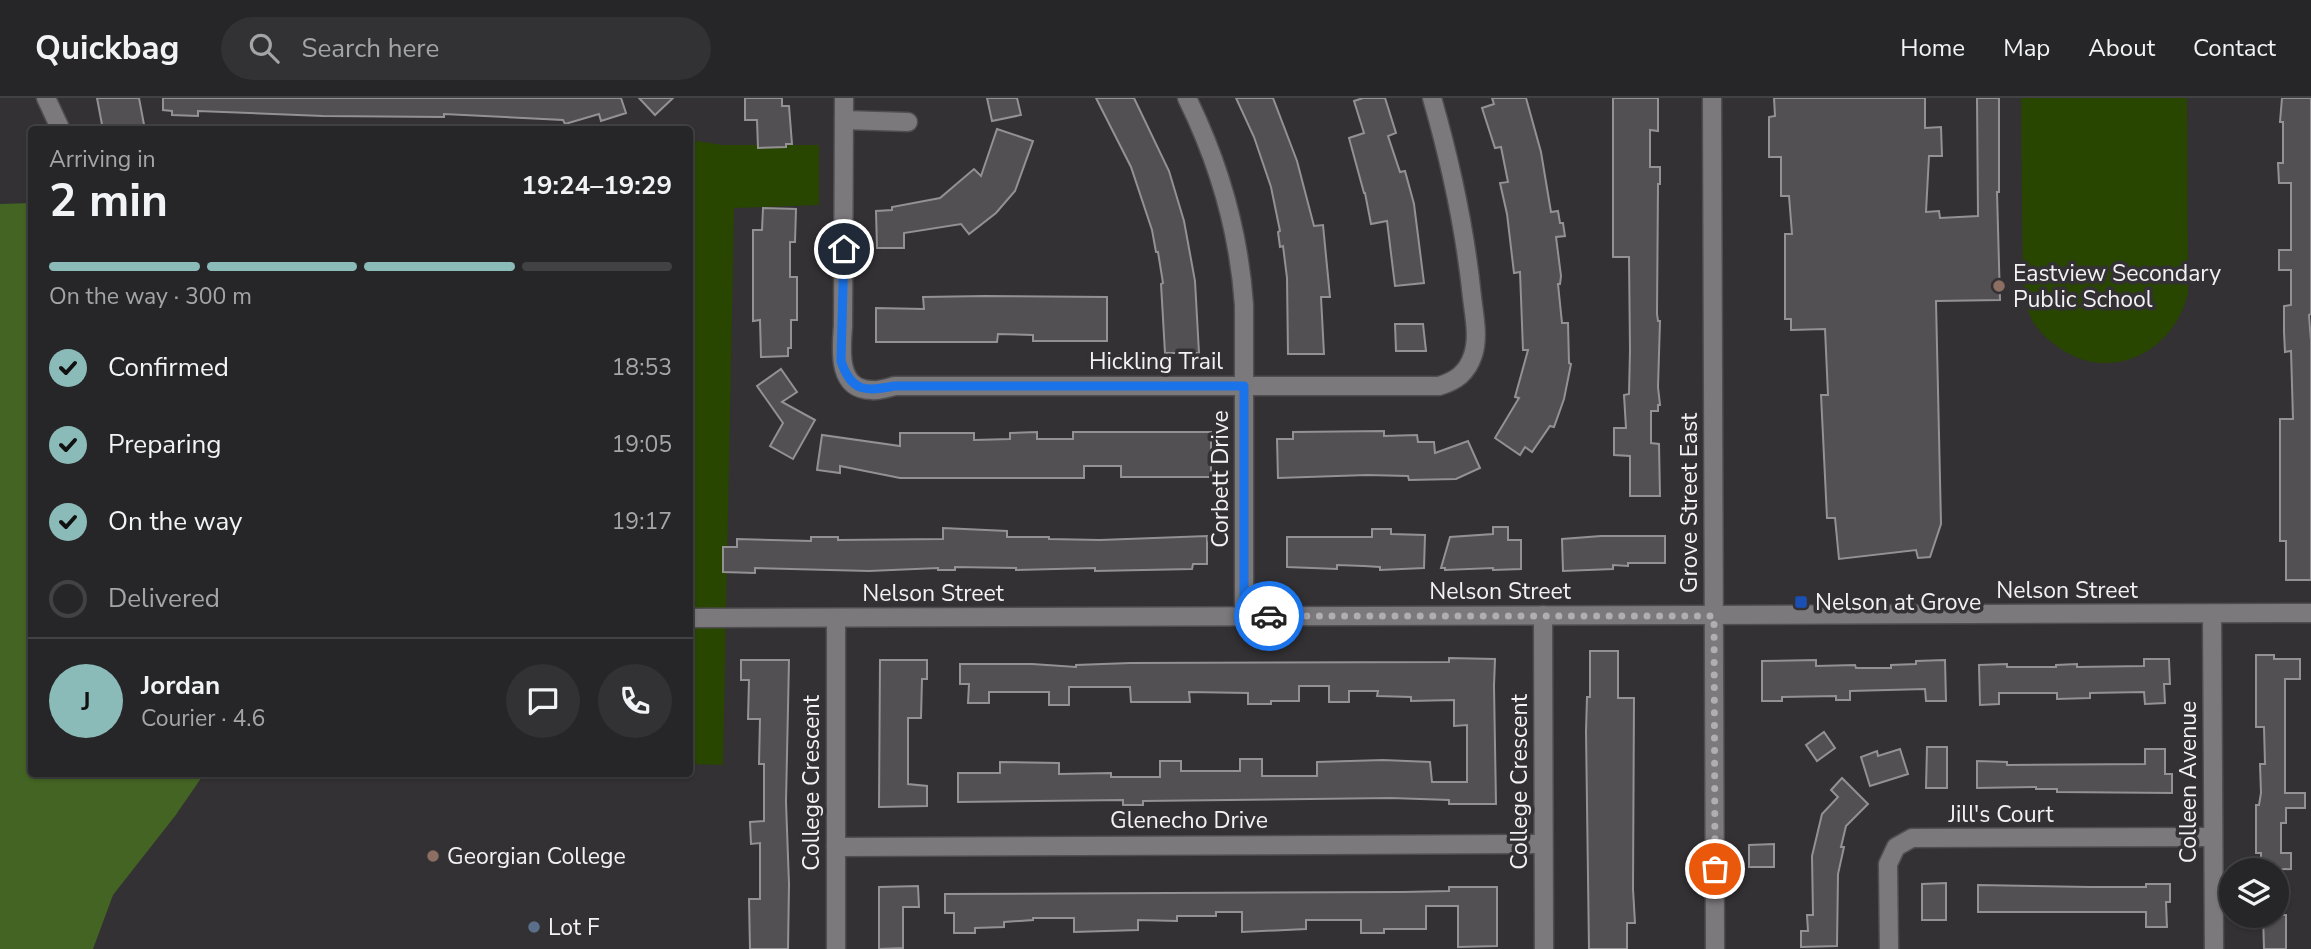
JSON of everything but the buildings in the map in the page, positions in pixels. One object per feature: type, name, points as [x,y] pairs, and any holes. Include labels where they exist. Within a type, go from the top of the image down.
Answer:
[{"type":"street","points":[[46,98],[59,126]]},
{"type":"street","name":"Hickling Trail","points":[[844,98],[844,326],[841,351],[848,378],[873,391],[894,386],[1439,386],[1454,381],[1466,371],[1474,354],[1475,334],[1468,254],[1453,176],[1432,98]]},
{"type":"street","name":"Corbett Drive","points":[[1187,98],[1214,162],[1236,240],[1244,306],[1244,616]]},
{"type":"street","name":"Grove Street East","points":[[1712,98],[1715,949]]},
{"type":"street","points":[[844,120],[908,122]]},
{"type":"street","name":"Nelson Street","points":[[693,618],[2311,613]]},
{"type":"street","name":"Colleen Avenue","points":[[2212,614],[2214,949]]},
{"type":"street","name":"College Crescent","points":[[1543,615],[1544,949]]},
{"type":"street","name":"College Crescent","points":[[835,949],[836,618]]},
{"type":"street","name":"Jill's Court","points":[[1889,949],[1888,864],[1896,847],[1912,838],[2213,837]]},
{"type":"street","name":"Glenecho Drive","points":[[836,847],[1543,844]]},
{"type":"green space","points":[[2021,98],[2187,98],[2188,293],[2180,314],[2168,333],[2153,347],[2135,357],[2116,362],[2095,362],[2074,356],[2048,339],[2036,327],[2031,317],[2023,294]]},
{"type":"green space","points":[[693,140],[723,145],[819,145],[819,205],[734,208],[723,765],[693,764]]},
{"type":"green space","points":[[28,203],[28,777],[202,777],[113,895],[93,949],[0,949],[0,204]]},
{"type":"way so far","points":[[1269,616],[1714,616],[1715,869]]},
{"type":"place","name":"Eastview Secondary Public School","points":[[1999,286]]},
{"type":"place","name":"Nelson at Grove","points":[[1801,602]]},
{"type":"place","name":"Georgian College","points":[[433,856]]},
{"type":"place","name":"Lot F","points":[[534,927]]},
{"type":"route","points":[[844,249],[841,361],[848,378],[863,389],[873,391],[894,386],[1244,386],[1244,616],[1269,616]]}]
